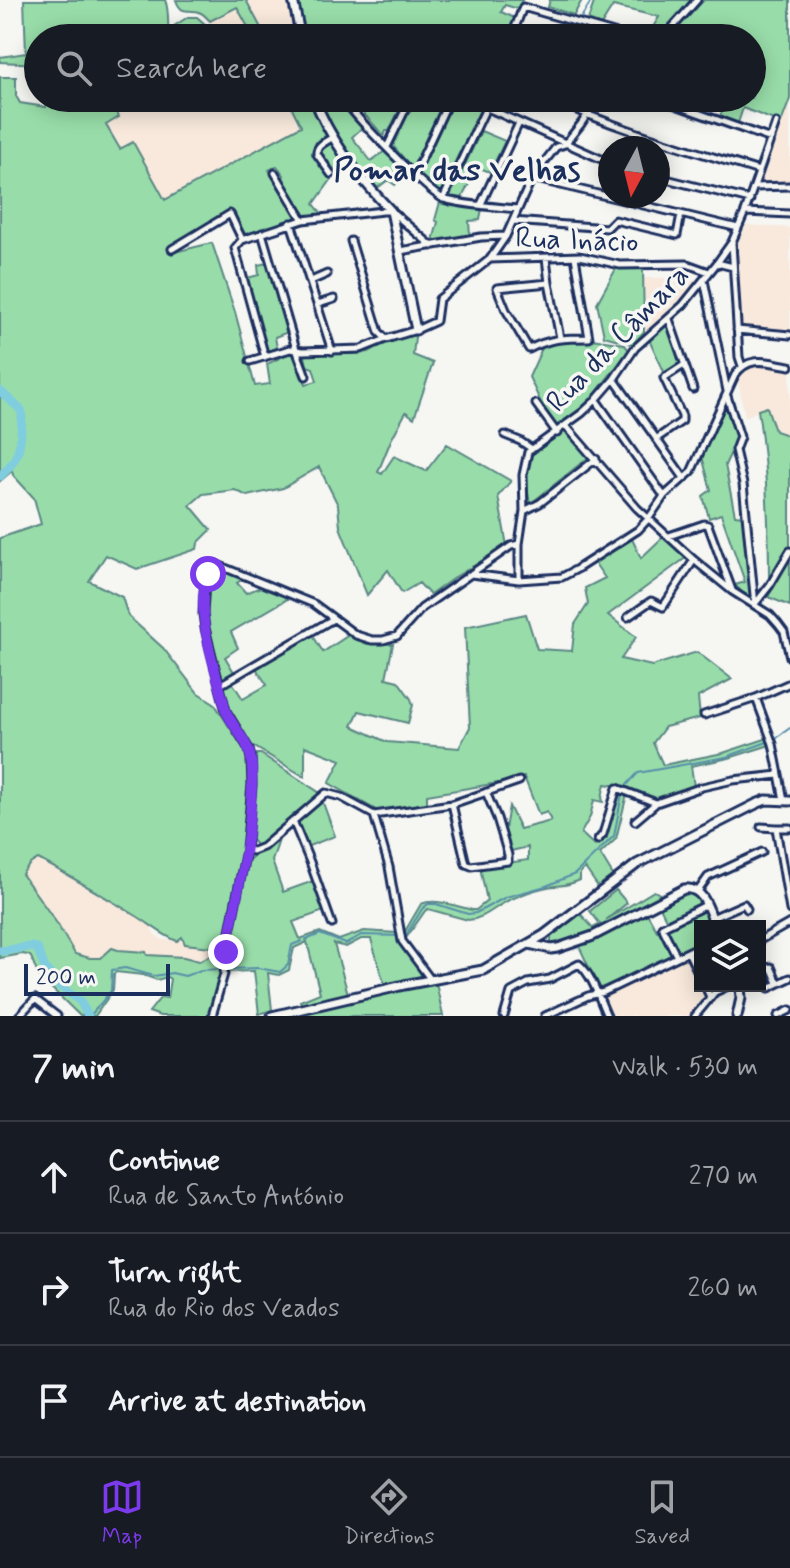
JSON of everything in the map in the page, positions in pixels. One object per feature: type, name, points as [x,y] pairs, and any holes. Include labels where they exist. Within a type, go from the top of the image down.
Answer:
[{"type":"street","points":[[293,0],[298,24]]},
{"type":"street","points":[[676,24],[697,0]]},
{"type":"street","points":[[516,24],[523,7],[582,24]]},
{"type":"street","points":[[319,112],[333,137],[380,199],[432,246]]},
{"type":"street","points":[[354,112],[434,194],[443,199],[518,209]]},
{"type":"street","points":[[387,147],[404,112]]},
{"type":"street","points":[[414,175],[443,112]]},
{"type":"street","points":[[443,199],[484,112]]},
{"type":"street","points":[[495,112],[598,158]]},
{"type":"street","points":[[579,112],[759,171]]},
{"type":"street","points":[[250,361],[296,349],[361,349],[436,321],[439,299],[490,259],[506,236],[532,178],[556,147],[565,144],[589,112]]},
{"type":"street","points":[[695,112],[771,139]]},
{"type":"street","points":[[481,204],[519,123]]},
{"type":"street","name":"Rua da Câmara","points":[[519,580],[523,475],[528,452],[557,433],[596,400],[635,348],[669,319],[717,263],[732,242],[745,212],[776,123]]},
{"type":"street","points":[[331,174],[317,150],[333,137]]},
{"type":"street","points":[[275,173],[303,220]]},
{"type":"street","points":[[532,178],[738,228]]},
{"type":"street","points":[[670,180],[750,200]]},
{"type":"street","points":[[754,187],[790,186]]},
{"type":"street","points":[[265,357],[235,248],[242,240],[303,220],[391,211]]},
{"type":"street","points":[[391,211],[416,330]]},
{"type":"street","points":[[745,212],[790,214]]},
{"type":"street","points":[[172,249],[230,214],[242,240]]},
{"type":"street","points":[[513,221],[607,228],[615,220],[677,235],[681,214]]},
{"type":"street","points":[[291,223],[332,351]]},
{"type":"street","points":[[262,233],[306,376]]},
{"type":"street","points":[[400,251],[481,237],[506,236]]},
{"type":"street","points":[[351,241],[379,332],[386,339]]},
{"type":"street","points":[[732,242],[742,366]]},
{"type":"street","points":[[549,283],[497,288],[529,349],[560,338],[589,338],[575,257]]},
{"type":"street","name":"Rua Inácio","points":[[490,259],[587,257],[620,265],[687,264],[709,272]]},
{"type":"street","points":[[546,258],[560,338]]},
{"type":"street","points":[[717,263],[733,267]]},
{"type":"street","points":[[311,281],[327,274]]},
{"type":"street","points":[[704,280],[727,393],[740,437],[735,450],[743,484],[755,605]]},
{"type":"street","points":[[318,304],[334,299]]},
{"type":"street","points":[[669,319],[693,389]]},
{"type":"street","points":[[737,330],[790,335]]},
{"type":"street","points":[[470,574],[519,580],[551,579],[570,573],[638,530],[664,496],[691,472],[735,375],[742,366],[758,361],[790,366]]},
{"type":"street","points":[[656,439],[682,421],[664,378],[684,365]]},
{"type":"street","points":[[614,379],[684,478]]},
{"type":"street","points":[[596,400],[664,496]]},
{"type":"street","points":[[536,404],[557,433]]},
{"type":"street","points":[[566,426],[649,518],[694,560],[778,624],[784,632],[790,657]]},
{"type":"street","points":[[505,435],[532,449]]},
{"type":"street","points":[[524,511],[540,503],[596,459]]},
{"type":"street","points":[[669,536],[708,525],[732,591]]},
{"type":"street","points":[[212,1016],[224,974],[246,850],[252,785],[247,746],[228,715],[206,633],[203,614],[205,577],[218,565],[314,604],[356,635],[377,641],[392,639],[400,634],[422,608],[511,546],[519,544]]},
{"type":"street","points":[[755,605],[790,551]]},
{"type":"street","points":[[628,617],[651,601],[663,607],[694,560]]},
{"type":"street","points":[[219,685],[333,619]]},
{"type":"street","points":[[704,715],[790,683]]},
{"type":"street","points":[[272,1016],[483,970],[529,944],[542,941],[637,864],[745,808],[766,800],[787,801],[773,744],[756,698]]},
{"type":"street","points":[[635,821],[656,803],[702,787],[779,775]]},
{"type":"street","points":[[246,850],[263,847],[326,793],[341,797],[374,815],[452,804],[519,781]]},
{"type":"street","points":[[598,840],[603,834],[617,788],[656,803]]},
{"type":"street","points":[[452,804],[466,864],[508,861],[497,818],[486,792]]},
{"type":"street","points":[[374,815],[389,867],[402,941],[431,980]]},
{"type":"street","points":[[293,821],[332,924]]},
{"type":"street","points":[[761,827],[790,828]]},
{"type":"street","points":[[776,828],[790,910]]},
{"type":"street","points":[[698,891],[708,877],[762,852]]},
{"type":"street","points":[[542,941],[558,948],[593,936],[691,888],[698,891],[713,920]]},
{"type":"street","points":[[717,920],[744,904],[747,909]]},
{"type":"street","points":[[677,957],[662,927],[706,905]]},
{"type":"street","points":[[766,937],[790,923]]},
{"type":"street","points":[[545,1016],[694,949]]},
{"type":"street","points":[[688,952],[694,964]]},
{"type":"street","points":[[504,1016],[511,992],[528,983],[550,979],[579,964],[583,966],[607,1016]]},
{"type":"street","points":[[778,983],[790,978]]},
{"type":"street","points":[[708,992],[710,997]]},
{"type":"street","points":[[695,1016],[715,992]]},
{"type":"street","points":[[739,1016],[740,992]]},
{"type":"street","points":[[19,1016],[35,999],[57,1016]]},
{"type":"street","points":[[561,1009],[564,1016]]},
{"type":"street","points":[[778,1016],[790,1010]]},
{"type":"shaded area","points":[[246,0],[290,0],[295,24],[259,24]]},
{"type":"shaded area","points":[[237,7],[246,24],[205,24]]},
{"type":"shaded area","points":[[790,99],[790,184],[762,185],[760,180]]},
{"type":"shaded area","points":[[116,112],[294,112],[302,126],[165,200],[137,150],[116,160],[98,123]]},
{"type":"shaded area","points":[[746,225],[790,228],[790,332],[741,326],[735,243]]},
{"type":"shaded area","points":[[644,278],[684,278],[697,282],[685,298],[645,335]]},
{"type":"shaded area","points":[[754,365],[790,370],[790,443],[775,431],[767,407],[745,417],[738,380],[746,369]]},
{"type":"shaded area","points":[[37,859],[149,923],[155,935],[163,940],[205,941],[219,948],[225,942],[223,965],[201,962],[89,973],[11,873]]},
{"type":"shaded area","points":[[687,958],[694,974],[694,992],[702,992],[705,998],[689,1016],[609,1016],[602,997]]},
{"type":"green space","points":[[24,0],[165,0],[168,24],[25,24]]},
{"type":"green space","points":[[176,0],[246,0],[259,24],[246,24],[237,7],[210,21],[197,11],[183,10]]},
{"type":"green space","points":[[296,0],[522,0],[518,9],[505,5],[501,12],[515,18],[512,24],[300,24]]},
{"type":"green space","points":[[550,0],[582,0],[574,15],[548,7]]},
{"type":"green space","points":[[595,0],[691,0],[670,24],[655,24],[659,17],[613,6],[602,24],[588,20]]},
{"type":"green space","points":[[704,0],[790,0],[790,99],[781,123],[753,112],[766,112],[766,24],[681,24]]},
{"type":"green space","points":[[188,17],[197,17],[205,24],[177,24]]},
{"type":"green space","points":[[24,53],[24,63],[0,62],[0,57]]},
{"type":"green space","points":[[0,77],[16,77],[16,96],[24,104],[24,112],[116,112],[119,117],[106,125],[120,149],[133,142],[165,200],[301,126],[294,112],[317,112],[326,136],[316,142],[312,153],[331,180],[314,204],[322,214],[306,216],[277,166],[269,170],[297,217],[247,235],[229,210],[168,248],[175,252],[212,243],[255,386],[270,384],[267,364],[290,353],[306,384],[317,381],[313,368],[307,366],[305,356],[308,354],[369,352],[386,342],[411,334],[415,337],[413,355],[433,363],[414,418],[406,412],[378,472],[382,474],[394,456],[426,471],[447,444],[511,481],[498,496],[507,546],[430,595],[419,583],[402,593],[388,570],[367,595],[340,527],[338,505],[319,467],[283,488],[247,496],[235,490],[203,494],[190,505],[211,530],[198,543],[197,549],[137,569],[106,555],[89,581],[122,597],[128,616],[163,648],[198,693],[214,703],[248,756],[247,822],[225,942],[220,948],[185,944],[182,937],[177,941],[38,859],[22,874],[75,954],[101,958],[112,948],[199,961],[211,955],[217,958],[223,965],[210,1016],[160,1016],[149,1012],[161,997],[167,998],[170,979],[157,980],[116,972],[113,990],[95,1016],[80,1016],[38,975],[31,957],[22,954],[0,958],[0,538],[41,524],[34,498],[12,471],[0,481]]},
{"type":"green space","points":[[325,112],[351,112],[363,127],[352,137],[371,161],[385,151],[407,174],[395,185],[388,180],[376,189]]},
{"type":"green space","points":[[364,112],[398,112],[384,136]]},
{"type":"green space","points":[[408,112],[439,112],[414,166],[411,167],[393,146]]},
{"type":"green space","points":[[448,112],[479,112],[441,191],[438,192],[419,175]]},
{"type":"green space","points":[[722,112],[742,112],[738,123],[720,116]]},
{"type":"green space","points":[[481,131],[505,141],[490,172],[477,167],[462,198],[450,196]]},
{"type":"green space","points":[[330,143],[345,162],[337,173],[321,152]]},
{"type":"green space","points":[[440,202],[482,208],[480,220],[469,221],[470,236],[433,241]]},
{"type":"green space","points":[[267,263],[288,332],[275,337],[277,348],[267,351],[247,278],[259,275],[258,265]]},
{"type":"green space","points":[[617,267],[643,267],[644,332],[633,344],[604,336],[597,303]]},
{"type":"green space","points":[[665,325],[670,325],[681,365],[665,374],[649,339]]},
{"type":"green space","points":[[592,339],[624,344],[629,350],[582,411],[558,429],[548,418],[529,377],[543,346],[562,340]]},
{"type":"green space","points":[[727,403],[738,438],[725,465],[735,515],[743,516],[752,568],[751,597],[735,585],[745,582],[721,514],[709,518],[703,496],[711,490],[702,456]]},
{"type":"green space","points":[[767,407],[775,431],[790,436],[790,547],[769,580],[767,495],[758,410]]},
{"type":"green space","points":[[568,431],[590,456],[530,504],[526,478],[530,458],[541,446]]},
{"type":"green space","points":[[664,536],[687,557],[608,615],[636,637],[621,659],[652,666],[697,652],[732,679],[698,697],[700,718],[665,727],[653,743],[663,765],[723,753],[768,738],[770,745],[691,766],[694,786],[657,800],[605,784],[603,802],[594,800],[590,817],[581,833],[594,845],[607,838],[605,835],[620,792],[627,794],[616,839],[600,854],[614,877],[599,888],[585,868],[580,873],[580,880],[525,893],[474,919],[428,909],[404,941],[404,933],[421,904],[440,902],[476,910],[487,901],[480,867],[528,860],[528,847],[511,851],[505,829],[509,806],[520,829],[551,821],[547,812],[539,815],[524,777],[427,795],[427,804],[378,811],[329,783],[341,760],[305,746],[305,777],[248,743],[229,708],[224,687],[232,682],[243,699],[267,685],[256,668],[312,634],[323,652],[349,635],[367,644],[393,644],[386,678],[398,681],[411,699],[413,705],[408,723],[359,711],[352,726],[387,742],[459,748],[470,727],[465,627],[526,614],[537,649],[572,651],[575,624],[588,604],[585,588],[605,578],[594,562],[632,539],[641,558]]},
{"type":"green space","points":[[790,557],[790,606],[768,597]]},
{"type":"green space","points":[[219,568],[244,578],[237,583],[246,593],[263,586],[289,598],[231,632],[238,648],[225,657],[234,672],[223,679],[207,627],[206,610],[206,582]]},
{"type":"green space","points":[[256,754],[261,754],[320,793],[304,811],[259,845],[251,839]]},
{"type":"green space","points":[[322,800],[335,836],[306,847],[297,822]]},
{"type":"green space","points":[[281,834],[272,861],[283,892],[313,881],[324,911],[293,922],[300,939],[320,932],[339,940],[364,931],[397,933],[398,942],[424,974],[422,978],[385,986],[371,939],[361,939],[346,947],[334,944],[348,994],[302,1005],[300,1001],[320,993],[307,942],[294,948],[289,970],[279,975],[268,973],[272,1010],[259,1014],[254,971],[227,972],[227,965],[246,862]]},
{"type":"green space","points":[[616,890],[627,903],[606,920],[654,891],[663,896],[595,930],[559,945],[551,944],[551,934],[579,912],[593,928],[600,924],[590,911]]},
{"type":"green space","points":[[689,892],[697,897],[709,920],[694,920],[694,946],[599,989],[579,946],[647,913],[657,931],[669,925],[660,907]]},
{"type":"green space","points":[[436,983],[443,1016],[287,1016],[299,1012]]},
{"type":"waterway","points":[[581,18],[592,0]]},
{"type":"waterway","points":[[0,391],[22,413],[16,455],[0,476]]},
{"type":"waterway","points":[[625,787],[638,773],[726,757],[773,740],[790,728]]},
{"type":"waterway","points":[[306,940],[320,934],[346,944],[361,935],[402,936],[406,935],[428,904],[468,914],[476,913],[506,897],[575,874],[614,836],[622,794]]},
{"type":"waterway","points":[[228,969],[258,968],[280,972],[288,965],[292,945],[302,941]]},
{"type":"waterway","points":[[0,951],[37,948],[45,968],[57,984],[80,1001],[88,1016]]},
{"type":"waterway","points":[[90,1016],[111,991],[112,970],[125,968],[154,976],[172,973],[185,976],[201,970],[221,969]]},
{"type":"district","name":"Pomar das Velhas","points":[[457,169]]},
{"type":"route","points":[[208,574],[203,593],[206,633],[226,711],[247,746],[251,759],[248,838],[226,952]]}]
